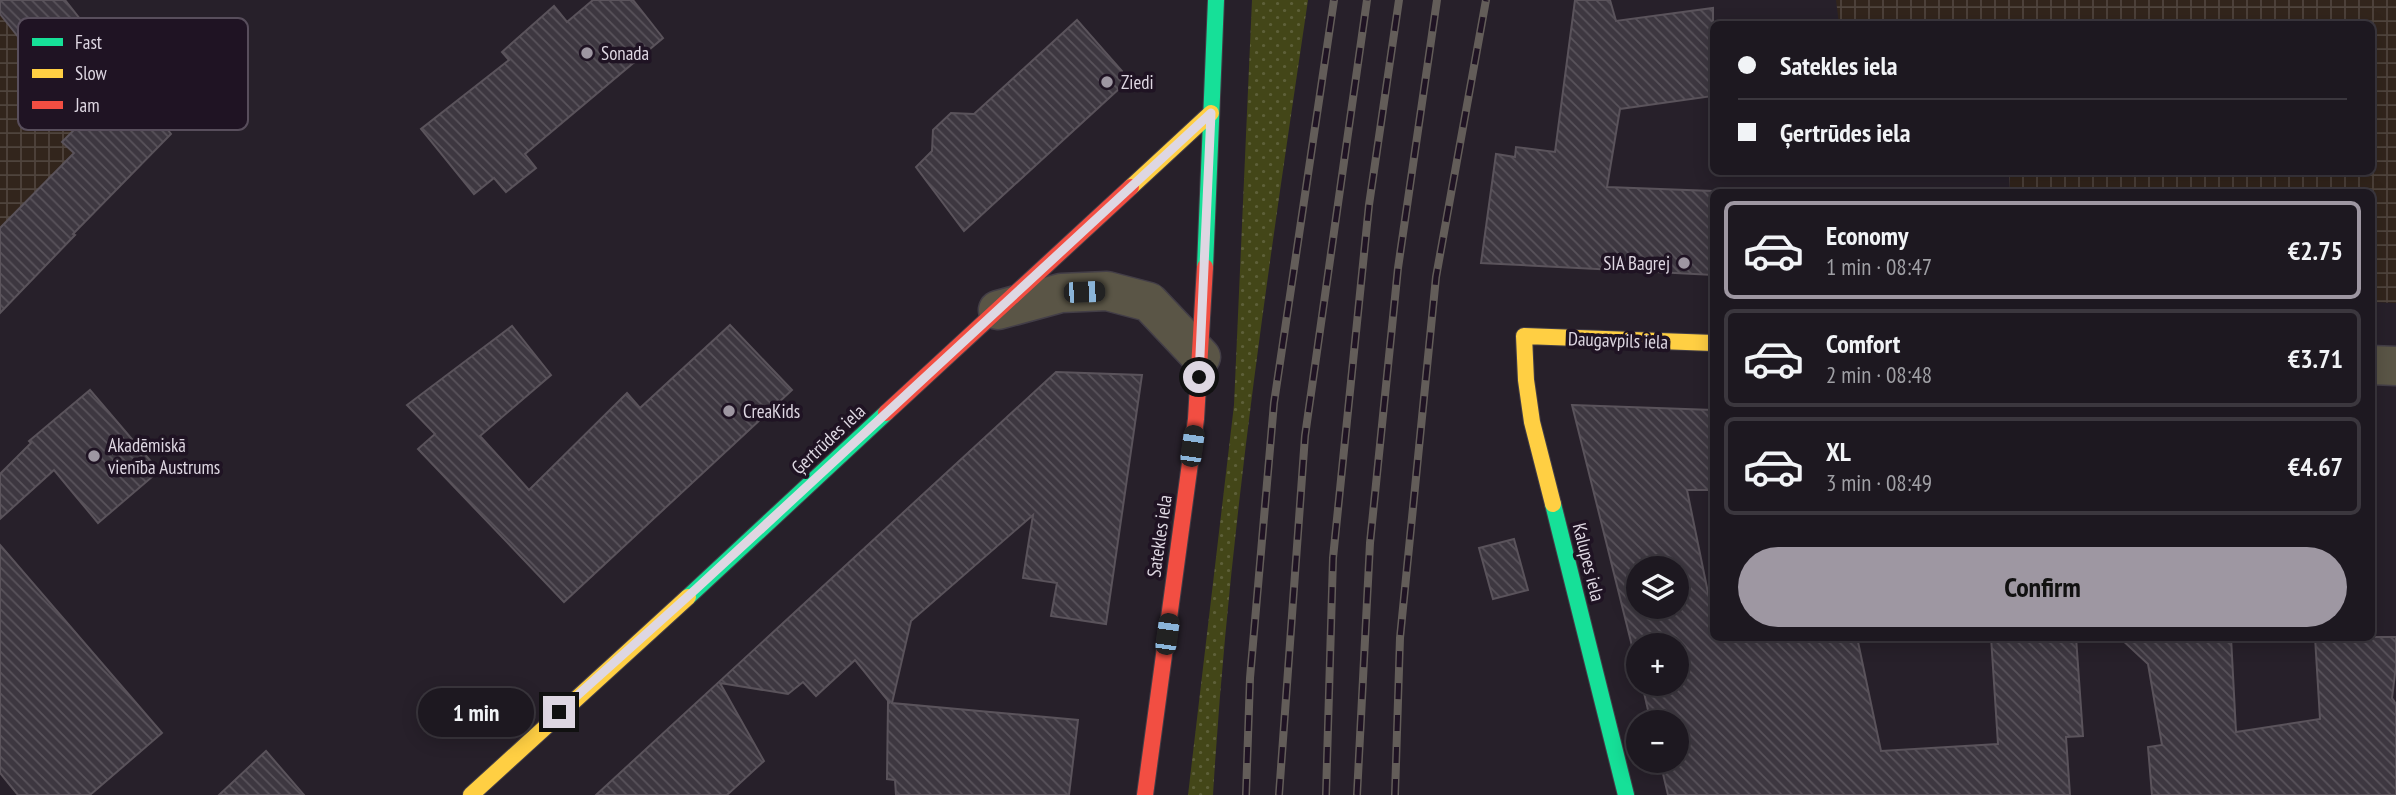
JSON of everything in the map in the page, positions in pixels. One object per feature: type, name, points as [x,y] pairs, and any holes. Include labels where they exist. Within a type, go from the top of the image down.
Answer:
[{"type":"street","name":"Satekles iela","points":[[1145,795],[1196,419],[1216,0]]},
{"type":"street","name":"Ģertrūdes iela","points":[[471,795],[1211,113]]},
{"type":"street","points":[[998,310],[1061,293],[1107,291],[1149,302],[1201,356]]},
{"type":"street","name":"Daugavpils iela","points":[[1524,337],[1710,343]]},
{"type":"street","name":"Kalupes iela","points":[[1524,337],[1532,422],[1626,795]]},
{"type":"street","points":[[2375,365],[2396,366]]},
{"type":"shaded area","points":[[0,0],[65,0],[79,18],[18,18],[18,130],[168,130],[171,134],[0,313]]},
{"type":"shaded area","points":[[1836,0],[2396,0],[2396,303],[2375,302],[2375,189],[2010,189],[2009,175],[2375,175],[2375,21],[1839,21]]},
{"type":"green space","points":[[1252,0],[1308,0],[1265,297],[1240,496],[1213,795],[1188,795],[1234,405]]},
{"type":"building","points":[[0,0],[65,0],[79,18],[18,18],[18,37],[0,14]]},
{"type":"building","points":[[593,0],[633,0],[663,38],[525,154],[536,168],[506,192],[494,178],[474,194],[421,129],[509,60],[502,52],[554,6],[567,22]]},
{"type":"building","points":[[1575,0],[1610,0],[1616,21],[1713,8],[1713,21],[1710,21],[1710,96],[1620,109],[1607,187],[1710,191],[1710,275],[1481,263],[1496,154],[1515,157],[1516,147],[1555,152]]},
{"type":"building","points":[[1077,20],[1122,71],[1121,87],[964,231],[916,167],[932,151],[933,130],[951,113],[974,114]]},
{"type":"building","points":[[74,130],[168,130],[171,134],[0,313],[0,228],[74,153],[62,142]]},
{"type":"building","points":[[730,325],[792,390],[564,602],[418,449],[435,434],[407,405],[512,326],[551,375],[480,436],[529,490],[627,393],[640,408]]},
{"type":"building","points":[[1056,372],[1142,375],[1106,624],[1051,616],[1057,583],[1023,578],[1033,515],[911,621],[892,703],[1078,720],[1069,795],[896,795],[895,780],[887,779],[888,702],[890,703],[855,660],[816,696],[803,682],[788,694],[720,683],[764,761],[727,795],[596,795]]},
{"type":"building","name":"Akadēmiskā vienība Austrums","points":[[90,390],[159,471],[98,523],[54,470],[0,519],[0,474],[31,443],[29,441]]},
{"type":"building","points":[[1572,405],[1710,410],[1710,490],[1687,490],[1710,602],[1710,641],[1858,641],[1881,751],[1998,744],[1991,641],[2076,641],[2083,736],[2066,737],[2070,795],[1668,795],[1663,773],[1689,773],[1689,710],[1648,710],[1645,696],[1689,696],[1689,633],[1629,633]]},
{"type":"building","points":[[1514,539],[1528,590],[1493,599],[1479,548]]},
{"type":"building","points":[[0,545],[162,733],[90,795],[18,795],[0,773]]},
{"type":"building","points":[[2375,637],[2396,637],[2392,698],[2396,704],[2396,795],[2152,795],[2148,747],[2162,745],[2148,664],[2123,641],[2231,641],[2236,732],[2320,719],[2315,641],[2375,641]]},
{"type":"building","points":[[266,751],[304,795],[219,795]]},
{"type":"railway","points":[[1246,795],[1250,678],[1274,403],[1334,0]]},
{"type":"railway","points":[[1279,795],[1305,436],[1367,0]]},
{"type":"railway","points":[[1326,795],[1333,558],[1369,205],[1399,0]]},
{"type":"railway","points":[[1357,795],[1370,543],[1398,268],[1437,0]]},
{"type":"railway","points":[[1395,795],[1400,638],[1436,277],[1486,0]]},
{"type":"traffic: fast","points":[[1205,267],[1216,0]]},
{"type":"traffic: fast","points":[[688,597],[886,413]]},
{"type":"traffic: fast","points":[[1553,504],[1626,795]]},
{"type":"traffic: slow","points":[[1131,187],[1211,113]]},
{"type":"traffic: slow","points":[[1553,504],[1532,422],[1524,336],[1710,343]]},
{"type":"traffic: slow","points":[[471,795],[688,597]]},
{"type":"traffic: jam","points":[[886,413],[1131,187]]},
{"type":"traffic: jam","points":[[1145,795],[1196,419],[1205,267]]},
{"type":"place","name":"Sonada","points":[[587,53]]},
{"type":"place","name":"Ziedi","points":[[1107,82]]},
{"type":"place","name":"SIA Bagrej","points":[[1684,263]]},
{"type":"place","name":"CreaKids","points":[[729,411]]},
{"type":"place","name":"Akadēmiskā vienība Austrums","points":[[94,456]]},
{"type":"route","points":[[559,712],[696,589],[1211,113],[1199,377]]}]
